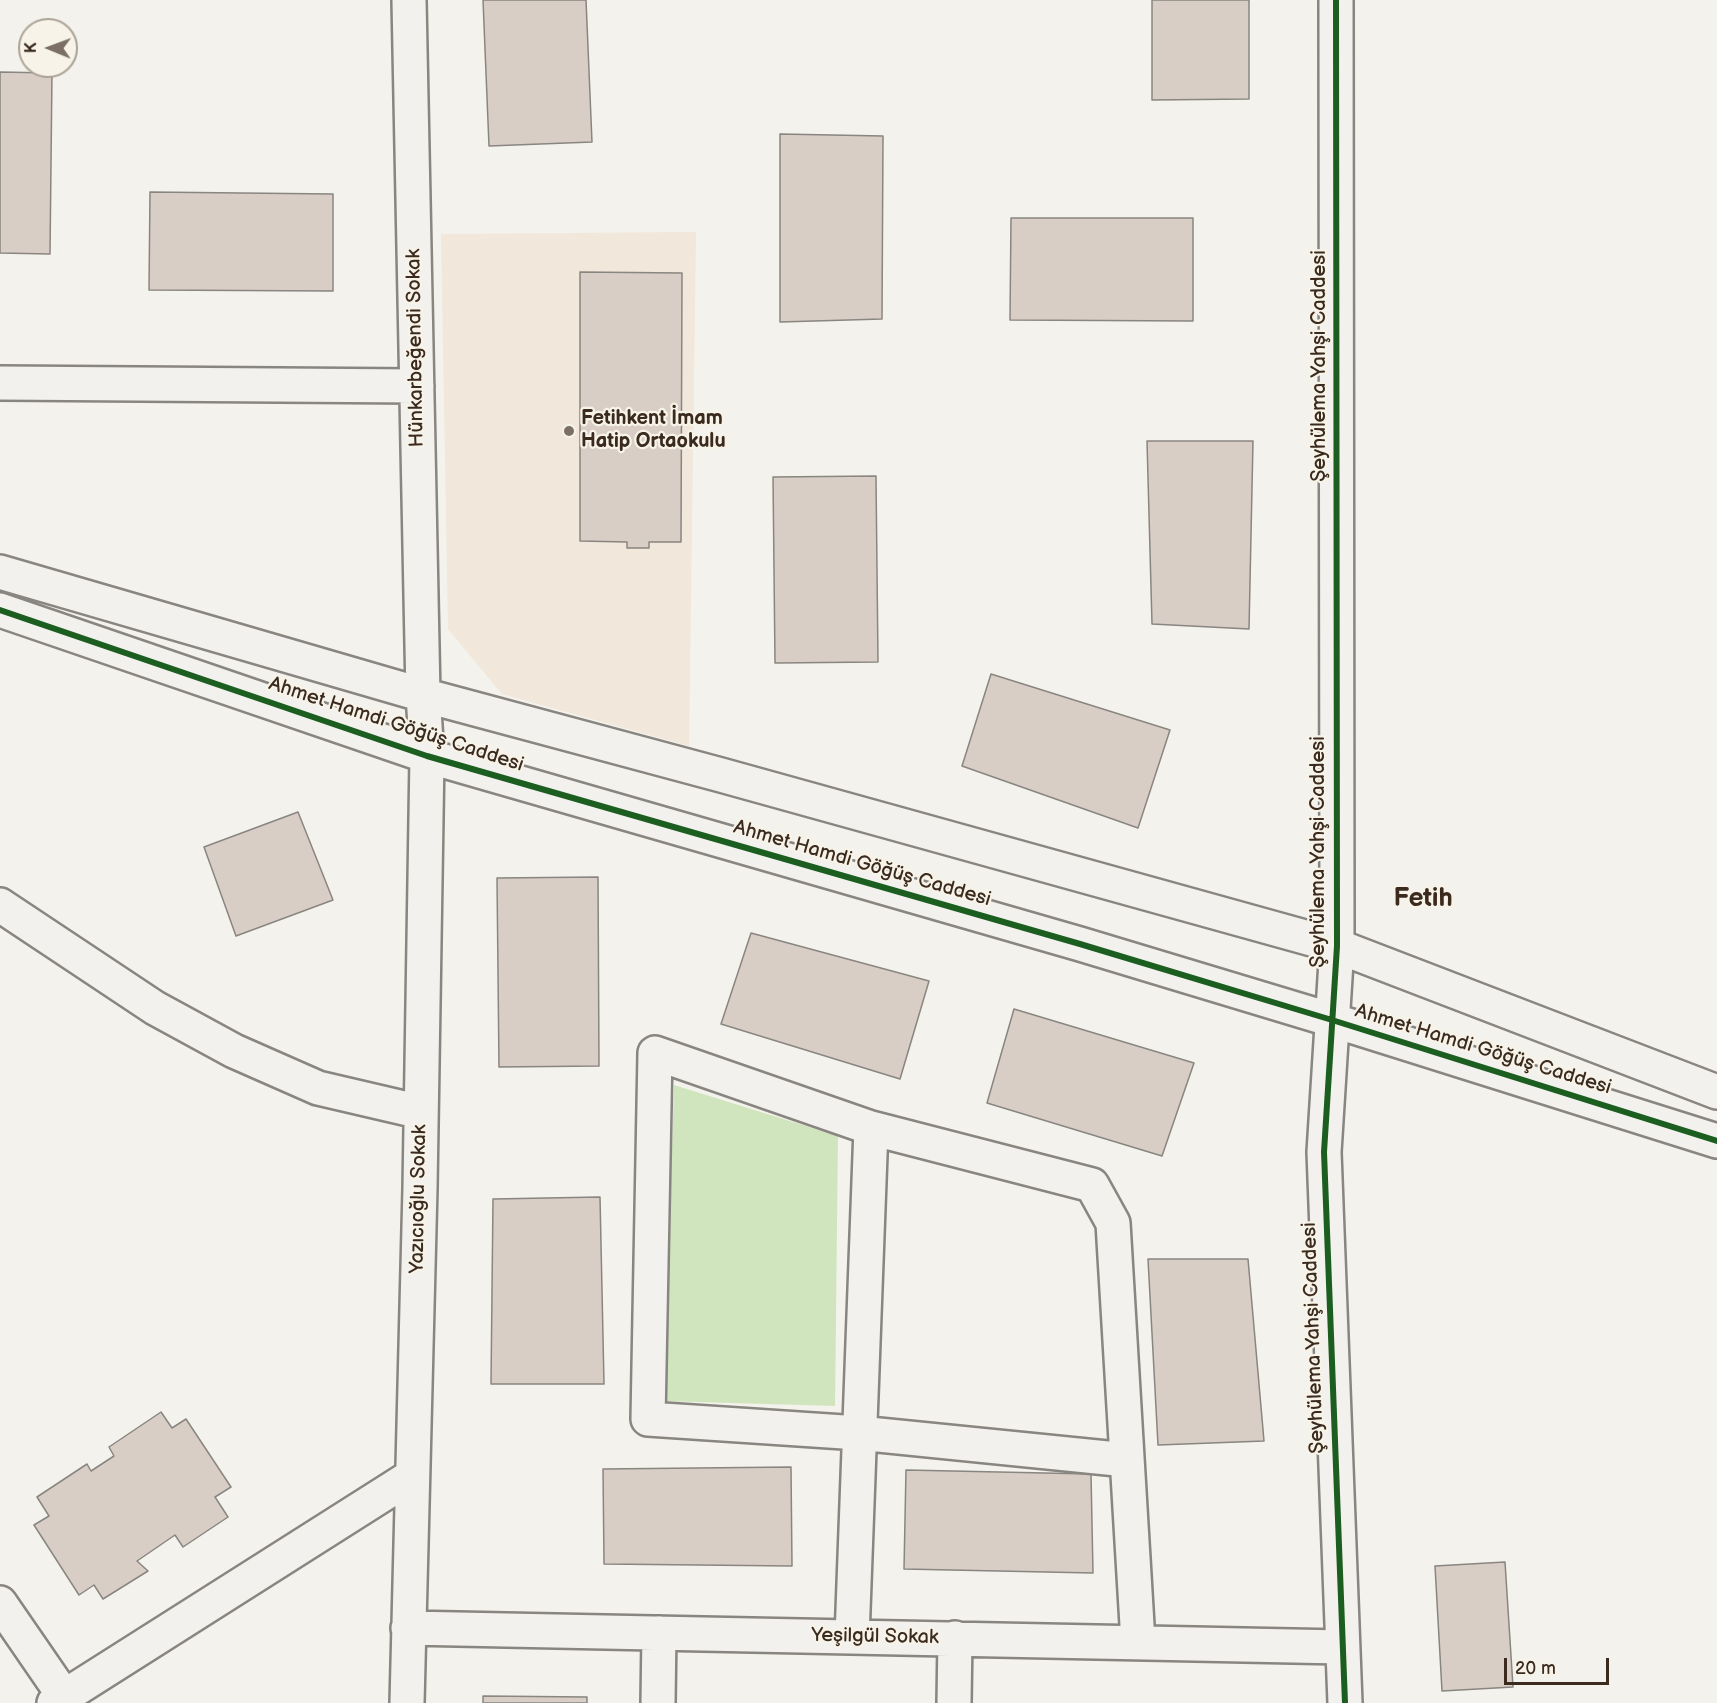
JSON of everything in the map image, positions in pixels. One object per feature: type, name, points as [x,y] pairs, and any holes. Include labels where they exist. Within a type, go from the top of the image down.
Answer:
[{"type":"street","name":"Hünkarbeğendi Sokak","points":[[409,0],[423,695]]},
{"type":"street","name":"Şeyhülema Yahşi Caddesi","points":[[1336,0],[1337,946],[1324,1152],[1345,1703]]},
{"type":"street","points":[[0,383],[417,386]]},
{"type":"street","name":"Ahmet Hamdi Göğüş Caddesi","points":[[0,572],[423,695],[1337,946],[1717,1092]]},
{"type":"street","name":"Ahmet Hamdi Göğüş Caddesi","points":[[1,615],[427,756],[1080,944],[1332,1020],[1717,1141]]},
{"type":"street","name":"Yazıcıoğlu Sokak","points":[[407,1703],[422,1112],[427,756],[423,695]]},
{"type":"street","points":[[0,905],[155,1008],[234,1051],[318,1089],[422,1112]]},
{"type":"street","points":[[1127,1460],[860,1433],[648,1419],[655,1053],[871,1128],[1092,1185],[1113,1223],[1138,1642]]},
{"type":"street","points":[[852,1637],[871,1128]]},
{"type":"street","points":[[0,1603],[59,1700],[412,1476]]},
{"type":"street","name":"Yeşilgül Sokak","points":[[408,1628],[1342,1647]]},
{"type":"street","points":[[658,1703],[659,1633]]},
{"type":"street","points":[[954,1703],[955,1638]]},
{"type":"shaded area","name":"Fetihkent İmam Hatip Ortaokulu","points":[[696,232],[689,746],[502,694],[448,629],[441,234]]},
{"type":"green space","points":[[674,1085],[838,1136],[835,1406],[664,1401]]},
{"type":"building","points":[[483,0],[586,0],[592,142],[489,146]]},
{"type":"building","points":[[1152,0],[1249,0],[1249,99],[1152,100]]},
{"type":"building","points":[[0,72],[18,72],[18,78],[52,78],[50,254],[0,253]]},
{"type":"building","points":[[780,134],[883,136],[882,319],[780,322]]},
{"type":"building","points":[[150,192],[333,194],[333,291],[149,290]]},
{"type":"building","points":[[1011,218],[1193,218],[1193,321],[1010,320]]},
{"type":"building","points":[[580,272],[682,273],[681,542],[649,542],[649,548],[627,548],[627,542],[580,541]]},
{"type":"building","points":[[1147,441],[1253,441],[1249,629],[1152,624]]},
{"type":"building","points":[[876,476],[878,662],[775,663],[773,477]]},
{"type":"building","points":[[991,674],[1170,730],[1138,828],[962,766]]},
{"type":"building","points":[[298,812],[333,900],[236,936],[204,847]]},
{"type":"building","points":[[598,877],[599,1066],[499,1067],[497,878]]},
{"type":"building","points":[[751,933],[929,981],[900,1079],[721,1024]]},
{"type":"building","points":[[1014,1009],[1194,1063],[1162,1156],[987,1103]]},
{"type":"building","points":[[600,1197],[604,1384],[491,1384],[493,1199]]},
{"type":"building","points":[[1148,1259],[1248,1259],[1264,1441],[1158,1445]]},
{"type":"building","points":[[161,1412],[172,1428],[186,1419],[231,1487],[215,1497],[228,1517],[183,1547],[175,1535],[137,1561],[148,1571],[103,1599],[94,1585],[79,1595],[34,1525],[49,1516],[37,1497],[87,1464],[91,1471],[114,1456],[109,1447]]},
{"type":"building","points":[[791,1467],[792,1566],[604,1564],[603,1469]]},
{"type":"building","points":[[906,1470],[1091,1474],[1093,1573],[904,1569]]},
{"type":"building","points":[[1505,1562],[1513,1687],[1442,1691],[1435,1566]]},
{"type":"building","points":[[483,1696],[587,1697],[587,1703],[483,1703]]},
{"type":"cycle path","points":[[1336,0],[1337,946],[1324,1152],[1345,1703]]},
{"type":"cycle path","points":[[0,610],[427,756],[1080,944],[1332,1020],[1717,1141]]},
{"type":"place","name":"Fetihkent İmam Hatip Ortaokulu","points":[[569,431]]},
{"type":"district","name":"Fetih","points":[[1423,899]]}]
